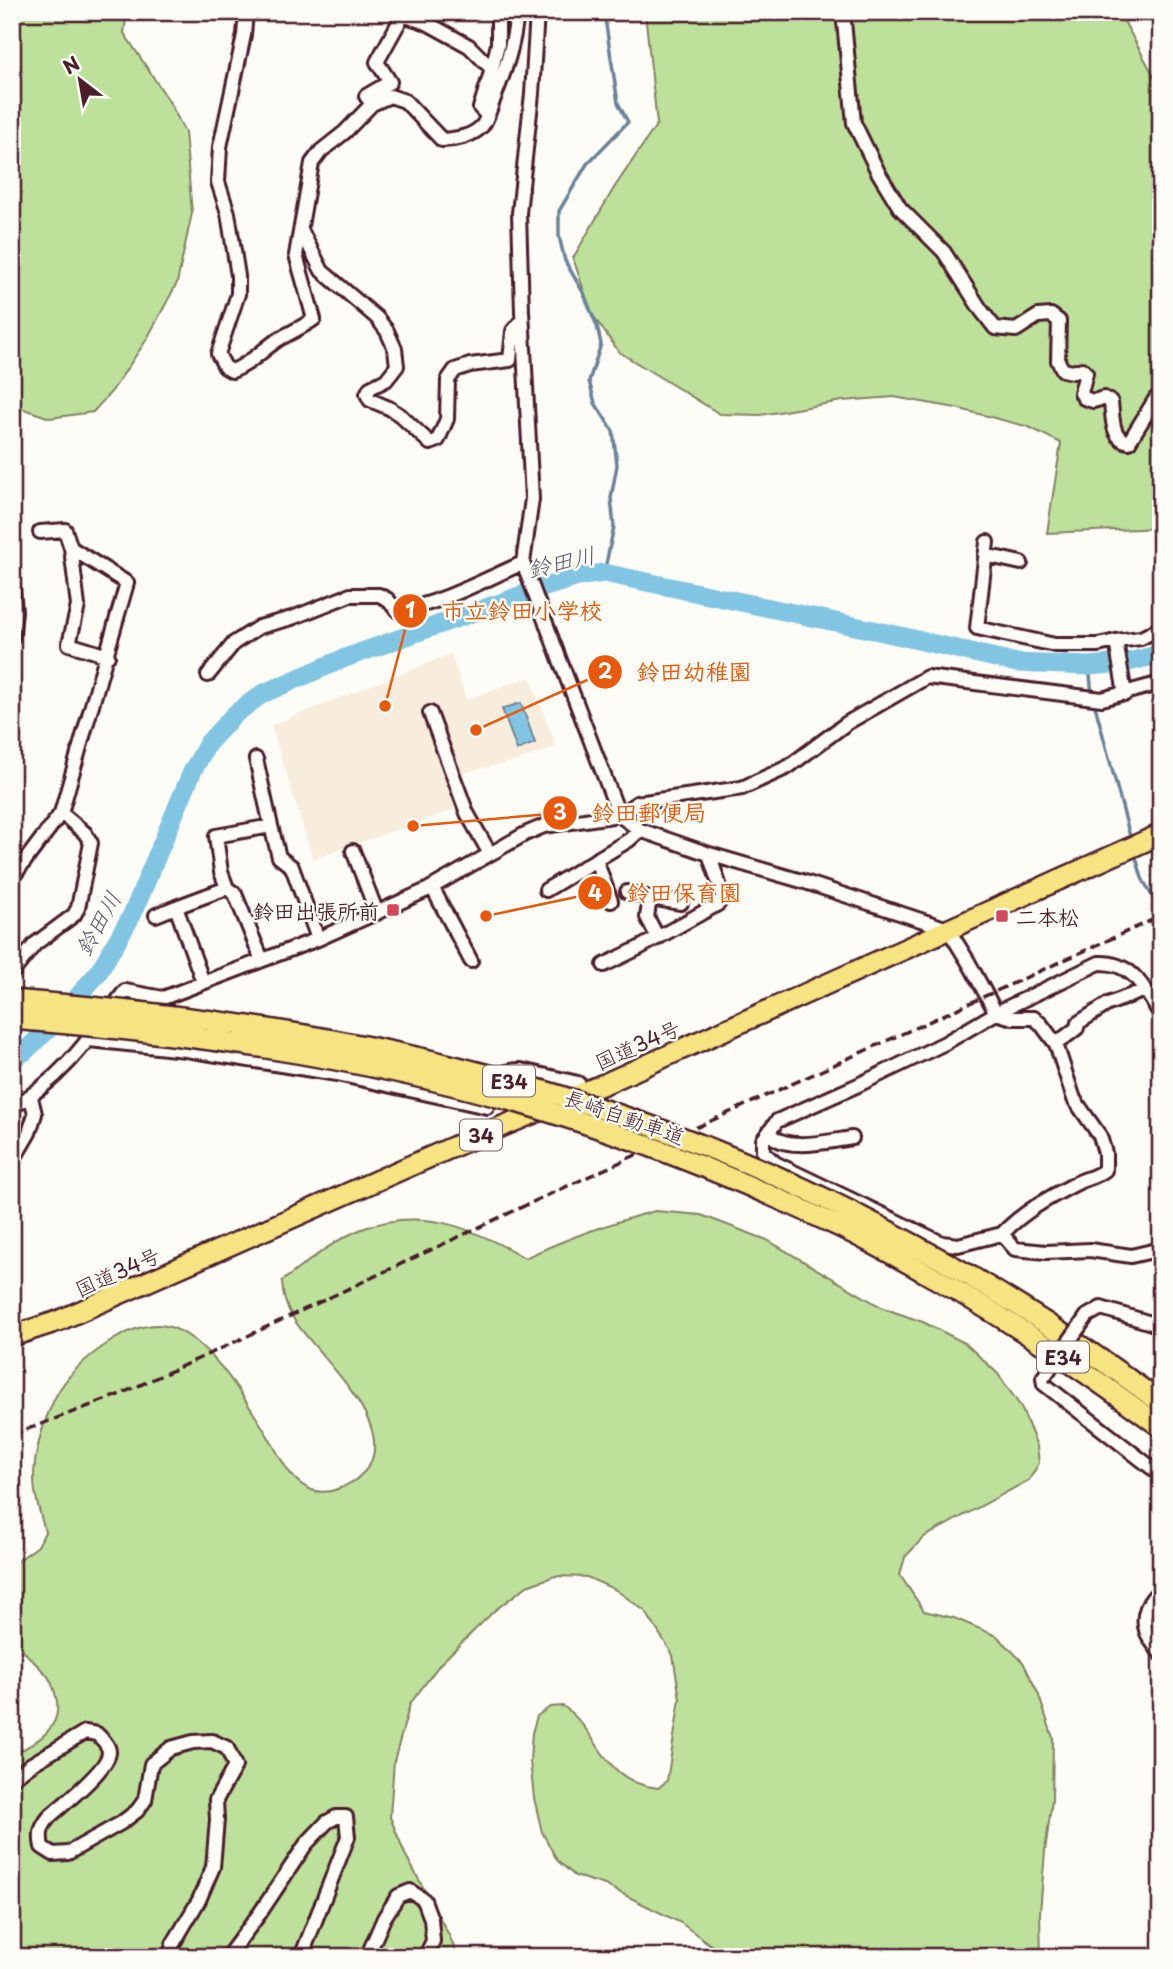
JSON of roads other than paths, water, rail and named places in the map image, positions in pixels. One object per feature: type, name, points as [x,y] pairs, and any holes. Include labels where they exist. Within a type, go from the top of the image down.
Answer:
[{"type":"highway","name":"国道34号","points":[[12,1336],[58,1321],[495,1129],[584,1093],[1161,834]]},
{"type":"highway","name":"長崎自動車道","points":[[12,1000],[113,1008],[285,1031],[405,1055],[524,1085],[642,1124],[760,1170],[849,1211],[966,1285],[1161,1427]]},
{"type":"highway","name":"長崎自動車道","points":[[12,1019],[103,1027],[281,1050],[403,1073],[519,1103],[636,1142],[752,1188],[1038,1317],[1112,1366],[1161,1403]]},
{"type":"street","points":[[246,12],[244,35],[220,148],[218,182],[228,213],[238,294],[218,354],[225,367],[232,371],[243,367],[278,340],[298,331],[314,319],[296,255],[312,163],[321,151],[345,132],[372,104],[390,96],[405,101],[442,140],[471,134],[483,125],[509,61],[517,12]]},
{"type":"street","points":[[487,115],[480,108],[498,44],[498,12]]},
{"type":"street","points":[[537,12],[532,94],[519,213],[532,499],[524,567],[619,815],[640,830],[709,854],[948,929],[996,1013],[1013,1018],[1034,1018],[1056,1044],[1074,1099],[1100,1136],[1105,1153],[1105,1170],[1019,1216],[1002,1234],[958,1245],[942,1243],[775,1163],[763,1152],[763,1140],[777,1121],[945,1043],[996,1013],[1099,963],[1111,962],[1132,973],[1161,1015]]},
{"type":"street","points":[[843,12],[853,123],[900,208],[944,252],[995,328],[1016,330],[1038,316],[1051,315],[1059,321],[1058,361],[1063,370],[1073,372],[1082,369],[1086,373],[1081,393],[1084,398],[1093,401],[1104,398],[1111,402],[1115,434],[1121,441],[1129,442],[1157,398],[1161,397]]},
{"type":"street","points":[[372,104],[366,96],[390,82],[377,62],[402,16],[427,23],[469,46],[492,69]]},
{"type":"street","points":[[301,230],[322,271],[377,318],[393,341],[397,366],[386,380],[370,388],[367,394],[370,400],[400,415],[429,443],[438,440],[447,419],[448,380],[455,370],[470,365],[510,360],[513,331],[522,320]]},
{"type":"street","points":[[40,532],[65,530],[71,548],[78,606],[69,644],[108,656]]},
{"type":"street","points":[[12,878],[61,813],[127,583],[71,548]]},
{"type":"street","points":[[1021,563],[986,549],[977,628],[1055,645],[1116,643],[1141,638],[1161,628]]},
{"type":"street","points":[[208,675],[234,643],[259,627],[292,618],[350,595],[379,595],[398,611],[439,600],[524,567]]},
{"type":"street","points":[[12,580],[15,611],[12,638]]},
{"type":"street","points":[[1116,643],[1124,692]]},
{"type":"street","points":[[12,1107],[31,1097],[79,1052],[125,991],[163,998],[318,939],[432,887],[544,826],[619,815],[637,803],[742,788],[788,767],[847,723],[927,677],[1101,699],[1161,683]]},
{"type":"street","points":[[430,713],[467,813],[490,854]]},
{"type":"street","points":[[256,759],[279,857],[292,867],[318,939]]},
{"type":"street","points":[[12,973],[35,944],[74,915],[78,908],[91,843],[85,833],[61,813]]},
{"type":"street","points":[[262,960],[235,894],[227,888],[220,872],[216,836],[271,826]]},
{"type":"street","points":[[546,890],[629,840],[640,830]]},
{"type":"street","points":[[353,851],[377,913]]},
{"type":"street","points":[[604,965],[718,904],[723,895],[709,854]]},
{"type":"street","points":[[596,860],[611,901]]},
{"type":"street","points":[[432,887],[471,961]]},
{"type":"street","points":[[156,915],[227,888]]},
{"type":"street","points":[[627,892],[681,903]]},
{"type":"street","points":[[650,898],[647,917],[658,938]]},
{"type":"street","points":[[176,908],[203,982]]},
{"type":"street","points":[[1056,1044],[1077,1028],[1077,1023],[1108,1004],[1145,990]]},
{"type":"street","points":[[89,1040],[186,1050],[337,1074],[487,1107]]},
{"type":"street","points":[[495,1129],[488,1116],[487,1092],[490,1083],[502,1073],[521,1070],[578,1083],[584,1093]]},
{"type":"street","points":[[12,1162],[29,1133],[35,1114],[31,1097]]},
{"type":"street","points":[[769,1132],[772,1138],[790,1145],[852,1138]]},
{"type":"street","points":[[1002,1234],[1015,1249],[1046,1252],[1090,1250],[1131,1256],[1161,1249]]},
{"type":"street","points":[[1161,1326],[1101,1308],[1087,1316],[1043,1378],[1044,1384],[1161,1475]]},
{"type":"street","points":[[1161,1590],[1152,1597],[1145,1612],[1146,1630],[1161,1654]]},
{"type":"street","points":[[12,1779],[85,1732],[97,1734],[108,1746],[110,1754],[104,1767],[50,1816],[39,1835],[42,1847],[53,1854],[68,1853],[137,1811],[145,1800],[151,1764],[171,1748],[193,1742],[212,1741],[227,1748],[235,1766],[216,1800],[213,1867],[199,1900],[173,1944],[170,1957]]},
{"type":"street","points":[[227,1957],[306,1844],[327,1822],[346,1816],[348,1837],[301,1957]]},
{"type":"street","points":[[368,1957],[384,1918],[398,1896],[410,1891],[424,1900],[431,1919],[433,1941],[425,1957]]},
{"type":"water","points":[[521,703],[535,743],[517,750],[502,709]]},
{"type":"waterway","points":[[604,12],[618,103],[628,122],[587,164],[559,211],[559,236],[565,261],[583,292],[597,326],[601,344],[589,381],[595,403],[613,431],[617,465],[611,498],[614,527],[604,573]]},
{"type":"waterway","name":"鈴田川","points":[[12,1059],[24,1052],[57,1021],[98,973],[132,915],[192,772],[208,743],[235,714],[262,694],[345,658],[542,588],[582,576],[604,573],[1017,663],[1089,666],[1124,663],[1161,654]]},
{"type":"waterway","points":[[1089,666],[1092,694]]},
{"type":"waterway","points":[[1094,702],[1131,840]]},
{"type":"waterway","points":[[1135,854],[1142,878],[1161,912]]},
{"type":"railway","points":[[12,1435],[118,1395],[537,1200],[1161,916]]},
{"type":"place","name":"市立鈴田小学校","points":[[385,706]]},
{"type":"place","name":"鈴田幼稚園","points":[[476,730]]},
{"type":"place","name":"鈴田郵便局","points":[[413,826]]},
{"type":"place","name":"鈴田出張所前","points":[[393,910]]},
{"type":"place","name":"鈴田保育園","points":[[486,916]]},
{"type":"place","name":"二本松","points":[[1002,916]]}]
